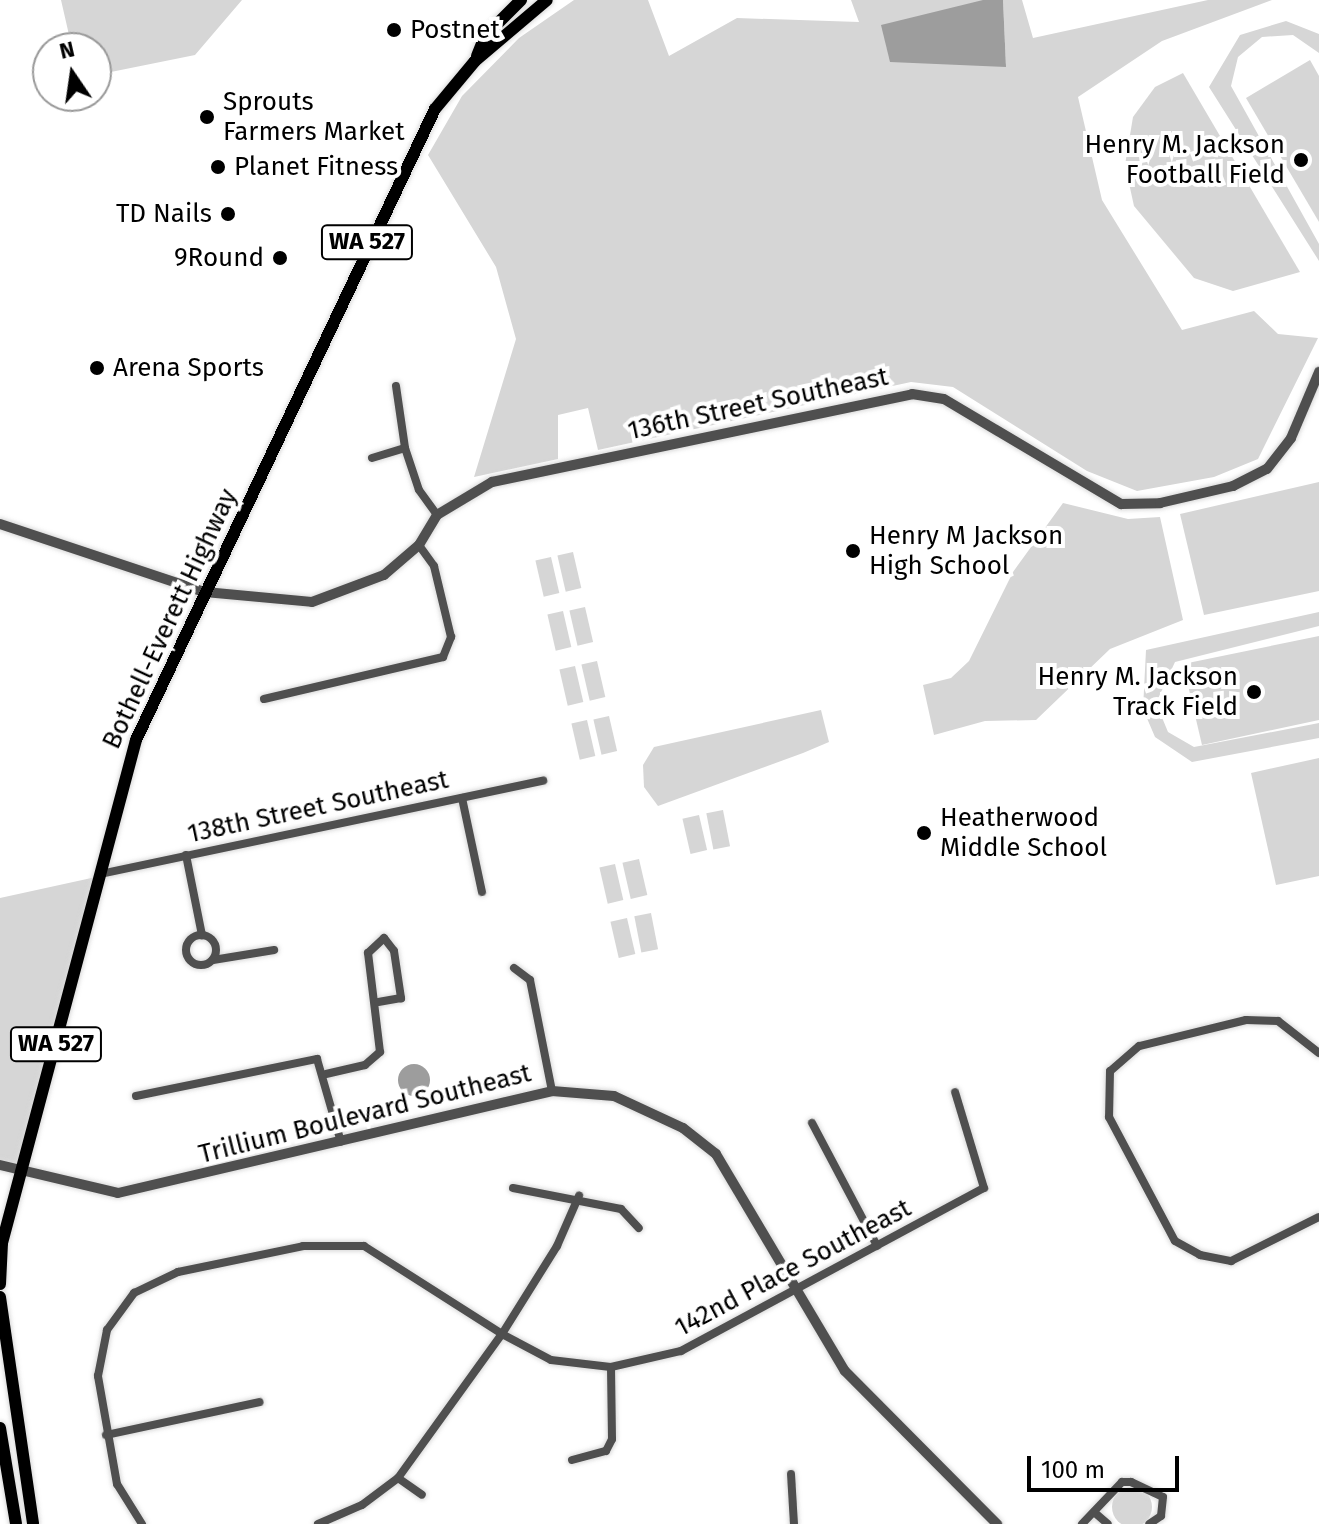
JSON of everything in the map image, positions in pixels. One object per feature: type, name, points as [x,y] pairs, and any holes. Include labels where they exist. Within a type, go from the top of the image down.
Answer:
[{"type":"main road","points":[[506,33],[522,0]]},
{"type":"main road","name":"Bothell-Everett Highway","points":[[475,61],[485,36],[522,0]]},
{"type":"main road","name":"Bothell-Everett Highway","points":[[0,1284],[2,1243],[136,740],[435,109],[475,61],[547,0]]},
{"type":"main road","points":[[0,1297],[33,1524]]},
{"type":"main road","points":[[0,1428],[16,1524]]},
{"type":"street","name":"136th Street Southeast","points":[[0,524],[205,592],[312,602],[384,575],[419,545],[437,515],[492,482],[912,394],[944,399],[1121,504],[1160,503],[1233,486],[1267,469],[1291,438],[1319,372]]},
{"type":"street","points":[[396,386],[405,448],[419,490],[437,515]]},
{"type":"street","points":[[372,458],[405,448]]},
{"type":"street","points":[[264,699],[426,664],[443,657],[451,637],[434,566],[419,545]]},
{"type":"street","name":"138th Street Southeast","points":[[100,874],[543,781]]},
{"type":"street","points":[[462,798],[482,892]]},
{"type":"street","points":[[186,855],[202,935],[214,942],[213,960]]},
{"type":"street","points":[[202,935],[189,941],[187,956],[199,965],[274,950]]},
{"type":"street","points":[[326,1074],[365,1065],[380,1052],[378,1002],[368,953],[384,938],[394,951],[401,998],[378,1002]]},
{"type":"street","points":[[514,968],[530,980],[552,1091]]},
{"type":"street","points":[[1319,1053],[1278,1021],[1246,1020],[1139,1046],[1110,1071],[1109,1117],[1175,1241],[1231,1261],[1319,1217]]},
{"type":"street","points":[[136,1096],[317,1059],[326,1074],[341,1142]]},
{"type":"street","name":"Trillium Boulevard Southeast","points":[[0,1165],[118,1193],[552,1091],[614,1096],[683,1128],[716,1154],[845,1371],[997,1524]]},
{"type":"street","name":"142nd Place Southeast","points":[[106,1435],[98,1376],[107,1330],[134,1293],[178,1272],[303,1246],[364,1246],[502,1334],[551,1360],[611,1367],[681,1351],[799,1292],[984,1188],[955,1092]]},
{"type":"street","points":[[812,1123],[877,1246]]},
{"type":"street","points":[[513,1188],[579,1196],[621,1209],[639,1228]]},
{"type":"street","points":[[318,1524],[362,1505],[398,1478],[502,1334],[557,1246],[579,1196]]},
{"type":"street","points":[[572,1460],[606,1451],[612,1439],[611,1367]]},
{"type":"street","points":[[142,1524],[117,1484],[106,1435],[260,1402]]},
{"type":"street","points":[[791,1474],[794,1524]]},
{"type":"street","points":[[398,1478],[422,1495]]},
{"type":"street","points":[[1082,1524],[1131,1482],[1163,1497],[1161,1516],[1149,1524]]},
{"type":"street","points":[[1094,1512],[1108,1524]]},
{"type":"shaded area","points":[[61,0],[242,0],[195,55],[112,72],[112,32],[68,32]]},
{"type":"shaded area","points":[[574,0],[648,0],[669,56],[737,18],[859,22],[851,0],[983,0],[1006,67],[1003,0],[1022,0],[1033,38],[1208,0],[1272,0],[1162,41],[1078,97],[1102,200],[1182,330],[1254,311],[1278,334],[1318,338],[1258,459],[1214,477],[1137,491],[1087,471],[953,387],[911,382],[598,450],[588,408],[558,415],[558,459],[474,477],[516,339],[496,267],[428,155],[462,96],[519,38]]},
{"type":"shaded area","points":[[983,0],[1003,0],[1006,67],[890,62],[881,25]]},
{"type":"shaded area","points":[[1286,21],[1319,34],[1319,53],[1293,35],[1262,37],[1238,57],[1231,86],[1319,244],[1319,261],[1209,87],[1240,35]]},
{"type":"shaded area","name":"Henry M. Jackson Football Field","points":[[1310,60],[1319,76],[1319,222],[1246,98]]},
{"type":"shaded area","points":[[1183,73],[1300,272],[1233,291],[1194,278],[1134,206],[1125,165],[1133,117],[1155,87]]},
{"type":"shaded area","points":[[1319,482],[1319,591],[1204,615],[1180,514]]},
{"type":"shaded area","points":[[1063,503],[1128,519],[1160,517],[1183,620],[1110,649],[1036,720],[985,721],[934,735],[923,685],[951,678],[969,661],[1013,572]]},
{"type":"shaded area","points":[[573,552],[581,588],[566,592],[557,556]]},
{"type":"shaded area","points":[[551,557],[559,593],[544,597],[535,561]]},
{"type":"shaded area","points":[[585,607],[593,642],[578,646],[569,611]]},
{"type":"shaded area","points":[[563,611],[571,647],[556,651],[547,615]]},
{"type":"shaded area","points":[[1319,612],[1319,626],[1175,662],[1156,703],[1168,732],[1194,747],[1319,723],[1319,738],[1192,762],[1155,737],[1143,709],[1146,650]]},
{"type":"shaded area","name":"Henry M. Jackson Track Field","points":[[1319,636],[1319,720],[1202,745],[1183,664]]},
{"type":"shaded area","points":[[597,661],[605,697],[590,701],[581,665]]},
{"type":"shaded area","points":[[575,666],[583,702],[568,706],[559,670]]},
{"type":"shaded area","points":[[821,710],[829,742],[658,806],[644,787],[643,765],[654,747]]},
{"type":"shaded area","points":[[609,716],[617,751],[602,755],[593,720]]},
{"type":"shaded area","points":[[587,720],[595,756],[580,760],[571,724]]},
{"type":"shaded area","points":[[1319,758],[1319,876],[1276,885],[1251,773]]},
{"type":"shaded area","points":[[723,810],[730,846],[713,850],[706,813]]},
{"type":"shaded area","points":[[699,815],[707,850],[691,854],[682,819]]},
{"type":"shaded area","points":[[639,859],[647,895],[631,899],[622,863]]},
{"type":"shaded area","points":[[615,864],[623,900],[608,904],[599,868]]},
{"type":"shaded area","points":[[96,877],[21,1165],[0,1160],[0,898]]},
{"type":"shaded area","points":[[651,913],[658,949],[641,953],[634,916]]},
{"type":"shaded area","points":[[627,918],[635,954],[619,958],[610,922]]},
{"type":"shaded area","points":[[414,1064],[425,1069],[430,1080],[425,1091],[414,1096],[403,1091],[398,1080],[403,1069]]},
{"type":"shaded area","points":[[1132,1487],[1146,1493],[1152,1507],[1146,1521],[1132,1527],[1118,1521],[1112,1507],[1118,1493]]},
{"type":"place","name":"Postnet","points":[[394,30]]},
{"type":"place","name":"Sprouts Farmers Market","points":[[207,117]]},
{"type":"place","name":"Henry M. Jackson Football Field","points":[[1301,160]]},
{"type":"place","name":"Planet Fitness","points":[[218,167]]},
{"type":"place","name":"TD Nails","points":[[228,214]]},
{"type":"place","name":"9Round","points":[[280,258]]},
{"type":"place","name":"Arena Sports","points":[[97,368]]},
{"type":"place","name":"Henry M Jackson High School","points":[[853,551]]},
{"type":"place","name":"Henry M. Jackson Track Field","points":[[1254,692]]},
{"type":"place","name":"Heatherwood Middle School","points":[[924,833]]}]
